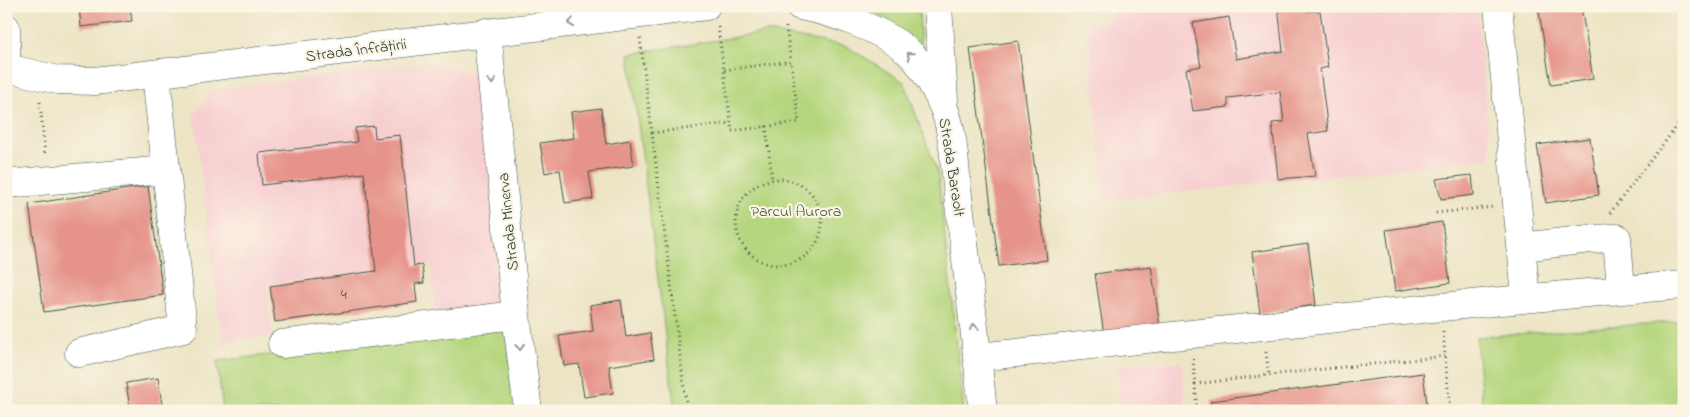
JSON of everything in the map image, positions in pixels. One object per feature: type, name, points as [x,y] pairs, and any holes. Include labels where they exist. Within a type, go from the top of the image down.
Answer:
[{"type":"street","points":[[938,6],[945,111]]},
{"type":"street","points":[[1498,6],[1519,204],[1526,297]]},
{"type":"street","name":"Strada Baraolt","points":[[792,15],[815,9],[865,26],[895,42],[916,60],[930,80],[945,111],[951,138],[983,411]]},
{"type":"street","name":"Strada Înfrățirii","points":[[7,69],[58,80],[95,81],[487,32],[520,18],[712,15]]},
{"type":"street","points":[[6,28],[7,69]]},
{"type":"street","name":"Strada Minerva","points":[[487,32],[516,315],[528,411]]},
{"type":"street","points":[[79,353],[183,328],[156,74]]},
{"type":"street","points":[[6,184],[47,182],[166,170]]},
{"type":"street","points":[[1522,247],[1590,239],[1617,238],[1621,289]]},
{"type":"street","points":[[977,357],[1526,297],[1684,284]]},
{"type":"street","points":[[282,344],[516,315]]},
{"type":"path","points":[[637,15],[687,411]]},
{"type":"path","points":[[712,15],[724,70],[732,131],[799,122],[791,61],[792,15]]},
{"type":"path","points":[[724,70],[791,61]]},
{"type":"path","points":[[38,76],[47,182]]},
{"type":"path","points":[[1590,239],[1684,117]]},
{"type":"path","points":[[652,133],[730,123]]},
{"type":"path","points":[[766,126],[772,180]]},
{"type":"path","points":[[772,180],[796,183],[809,191],[818,203],[822,217],[821,232],[815,246],[805,256],[792,263],[778,265],[763,262],[743,246],[738,233],[736,220],[739,207],[746,195],[755,186],[772,180]]},
{"type":"path","points":[[1436,213],[1519,204]]},
{"type":"path","points":[[1440,307],[1450,411]]},
{"type":"path","points":[[1191,335],[1197,411]]},
{"type":"path","points":[[1195,384],[1446,356]]},
{"type":"shaded area","points":[[1117,6],[1477,6],[1491,159],[1104,200],[1088,25],[1107,22]]},
{"type":"shaded area","points":[[430,62],[478,75],[507,306],[436,315],[430,264],[267,285],[273,337],[222,342],[194,115],[211,90]]},
{"type":"shaded area","points":[[1182,362],[1185,411],[1121,411],[1119,366]]},
{"type":"green space","points":[[919,6],[921,57],[899,29],[867,7]]},
{"type":"green space","name":"Parcul Aurora","points":[[768,32],[846,46],[904,82],[938,174],[964,411],[675,411],[629,54]]},
{"type":"green space","points":[[1684,321],[1684,411],[1483,411],[1476,337]]},
{"type":"green space","points":[[506,327],[516,411],[223,411],[217,361]]},
{"type":"building","points":[[79,6],[130,6],[132,21],[81,27]]},
{"type":"building","points":[[1278,6],[1306,6],[1307,11],[1320,11],[1328,67],[1320,69],[1328,131],[1308,134],[1315,176],[1278,179],[1272,123],[1284,122],[1280,92],[1228,98],[1228,107],[1193,111],[1186,69],[1201,66],[1193,23],[1229,17],[1236,59],[1283,51]]},
{"type":"building","points":[[1538,6],[1581,6],[1593,79],[1551,85]]},
{"type":"building","points":[[1018,41],[1047,260],[999,266],[970,48]]},
{"type":"building","points":[[601,108],[606,144],[630,140],[634,166],[589,172],[593,199],[565,203],[560,170],[545,173],[540,143],[574,138],[571,112]]},
{"type":"building","points":[[374,126],[375,138],[400,135],[414,266],[422,265],[424,283],[415,284],[417,302],[275,322],[270,286],[376,271],[364,173],[262,185],[259,153],[357,142],[355,128]]},
{"type":"building","points":[[1590,138],[1599,195],[1546,203],[1537,145]]},
{"type":"building","points":[[1472,175],[1474,195],[1441,199],[1436,179]]},
{"type":"building","points":[[148,186],[163,295],[44,312],[29,204]]},
{"type":"building","points":[[1442,222],[1450,283],[1395,291],[1386,230]]},
{"type":"building","points":[[1308,244],[1316,305],[1260,313],[1252,252]]},
{"type":"building","points":[[1151,266],[1160,327],[1104,335],[1095,274]]},
{"type":"building","points":[[621,300],[626,337],[650,333],[654,359],[609,366],[613,393],[584,397],[579,364],[564,366],[559,336],[593,331],[590,305]]},
{"type":"building","points":[[1423,373],[1428,411],[1212,411],[1211,401]]},
{"type":"building","points":[[158,378],[163,411],[120,411],[130,408],[126,383]]}]
